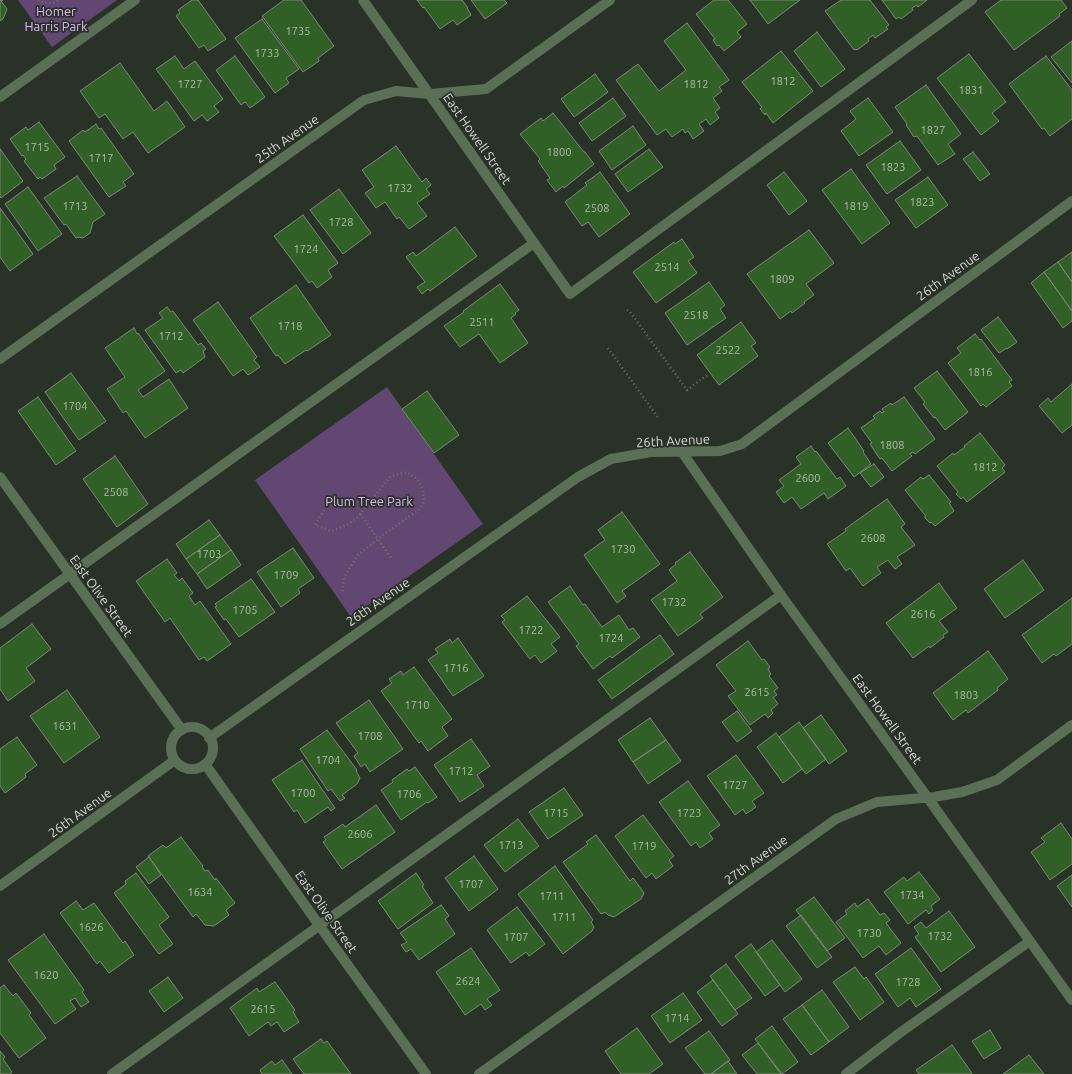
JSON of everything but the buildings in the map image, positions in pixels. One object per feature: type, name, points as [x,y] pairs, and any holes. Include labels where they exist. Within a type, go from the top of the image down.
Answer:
[{"type":"street","points":[[0,97],[135,0]]},
{"type":"street","name":"East Howell Street","points":[[363,0],[570,294],[972,0]]},
{"type":"street","name":"25th Avenue","points":[[0,359],[364,100],[396,91],[430,94],[486,89],[610,0]]},
{"type":"street","name":"26th Avenue","points":[[209,738],[578,477],[611,459],[651,452],[720,451],[742,444],[1072,201]]},
{"type":"street","points":[[0,624],[534,243]]},
{"type":"street","name":"East Howell Street","points":[[682,452],[781,595],[1072,1000]]},
{"type":"street","name":"East Olive Street","points":[[0,477],[182,730]]},
{"type":"street","points":[[112,1074],[781,595]]},
{"type":"street","name":"27th Avenue","points":[[479,1074],[836,819],[877,802],[962,792],[997,780],[1072,725]]},
{"type":"street","points":[[190,727],[197,728],[203,731],[209,738],[212,742],[213,749],[211,756],[202,766],[196,769],[189,769],[182,767],[175,760],[171,750],[171,744],[178,732],[190,727]]},
{"type":"street","name":"26th Avenue","points":[[0,886],[175,760]]},
{"type":"street","name":"East Olive Street","points":[[205,764],[426,1074]]},
{"type":"street","points":[[846,1074],[901,1032],[1030,941]]},
{"type":"path","points":[[38,0],[45,3],[53,3],[59,0]]},
{"type":"path","points":[[627,310],[630,312],[686,390],[707,375]]},
{"type":"path","points":[[608,348],[659,419]]},
{"type":"path","points":[[324,510],[315,525],[331,531],[347,525],[358,517],[391,476],[407,472],[418,480],[423,489],[424,501],[421,508],[358,555],[344,577],[342,594]]},
{"type":"path","points":[[360,514],[392,559]]},
{"type":"green space","name":"Homer Harris Park","points":[[18,0],[117,0],[52,47]]},
{"type":"green space","name":"Plum Tree Park","points":[[387,387],[483,524],[351,617],[255,480]]}]
